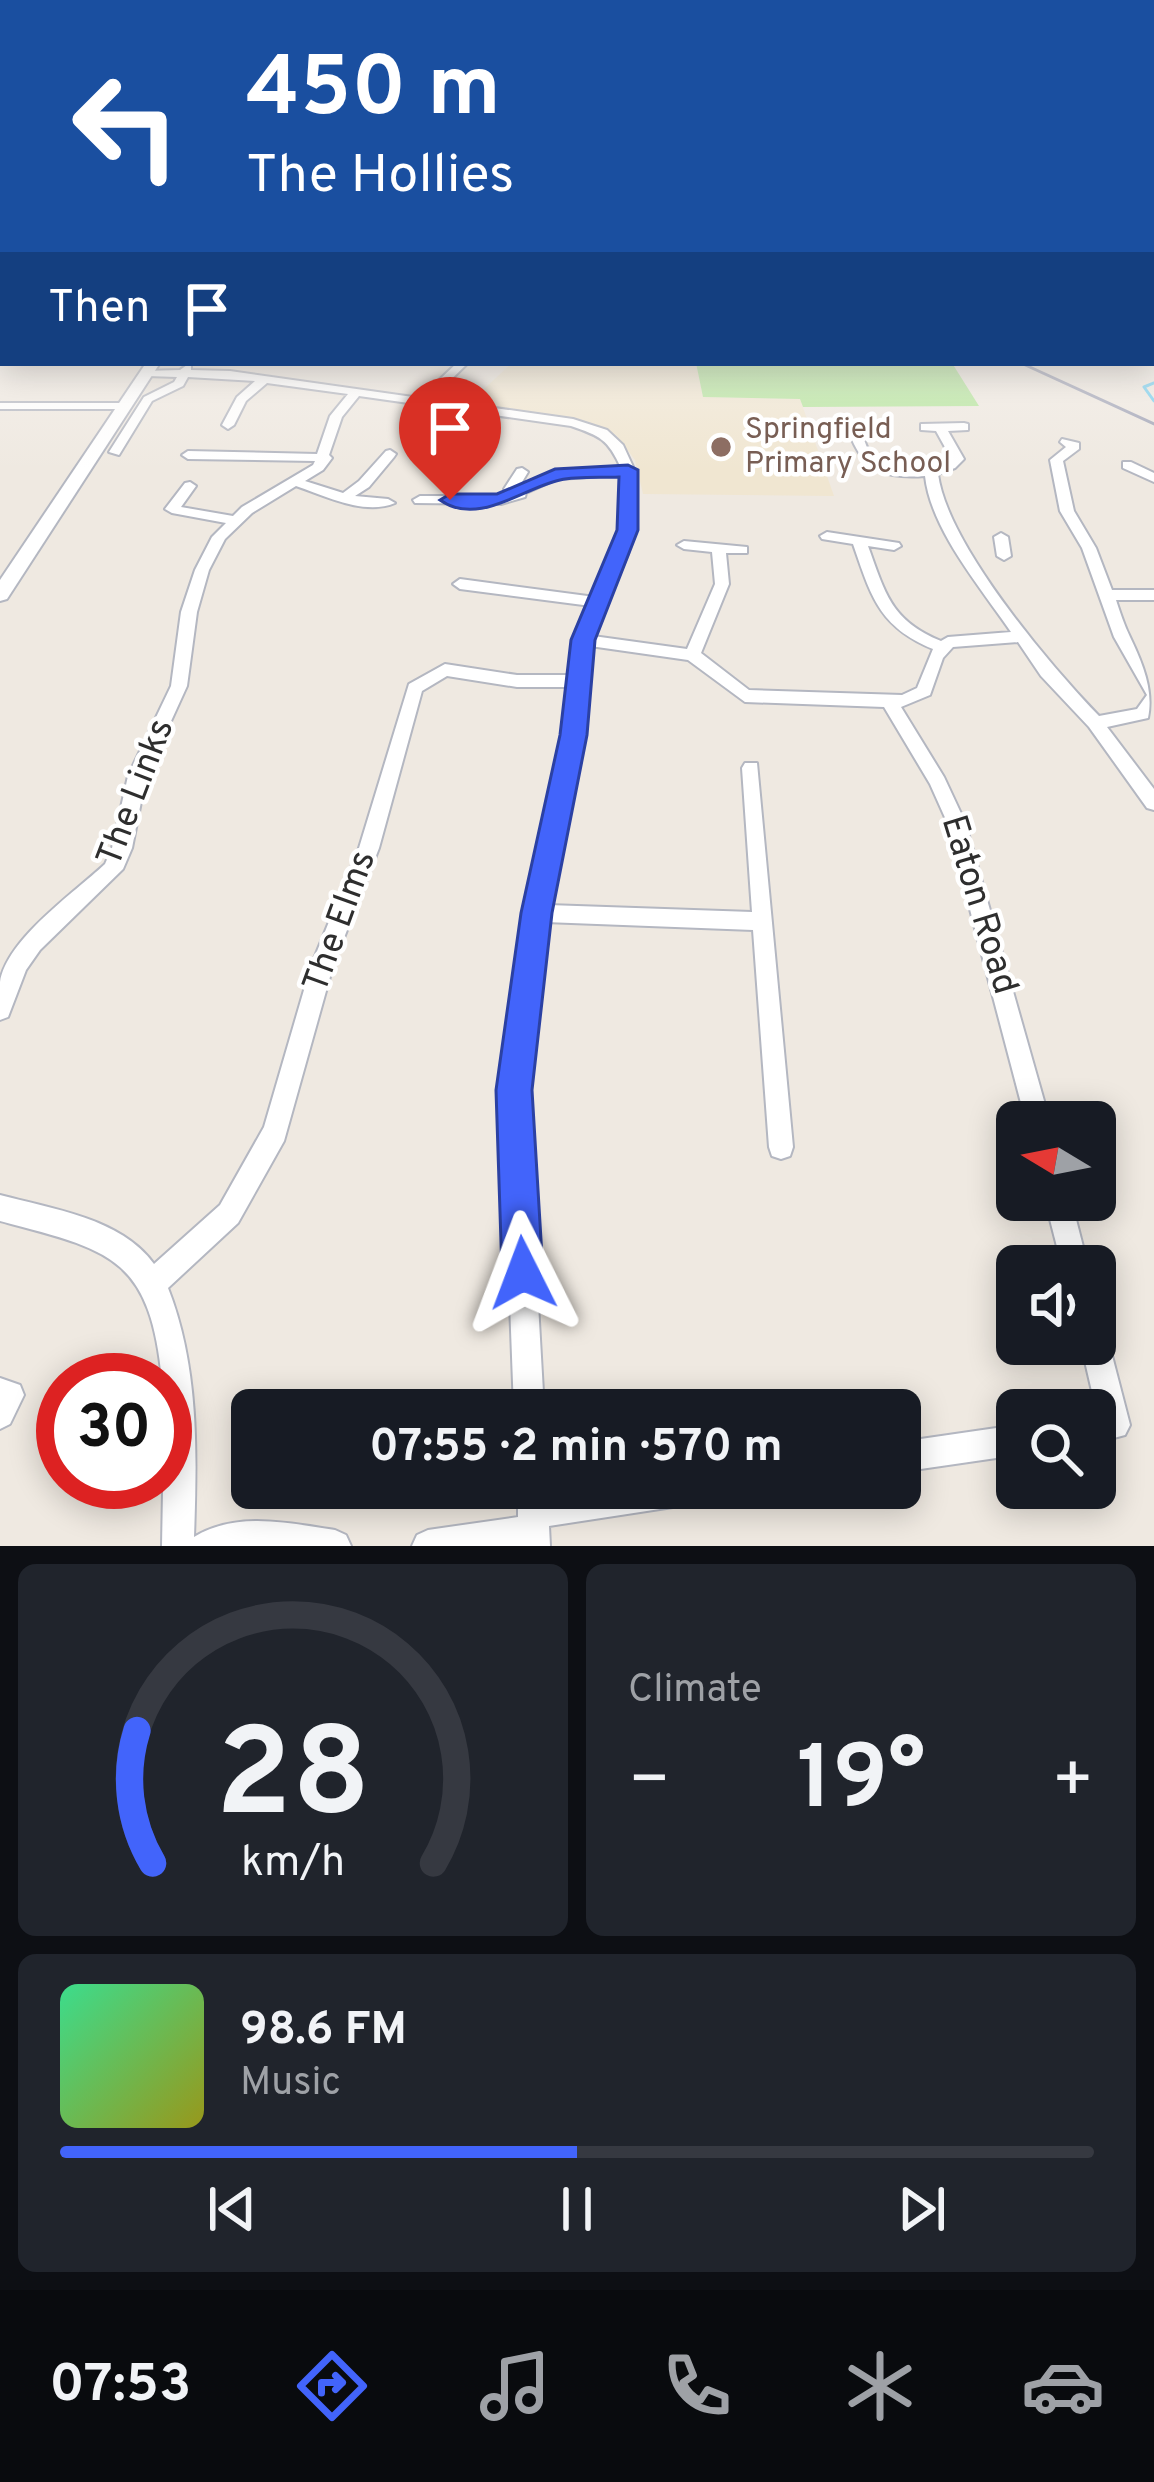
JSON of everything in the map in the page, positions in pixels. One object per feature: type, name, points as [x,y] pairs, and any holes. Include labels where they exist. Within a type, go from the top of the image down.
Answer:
[{"type":"street","points":[[423,401],[460,366]]},
{"type":"street","points":[[121,447],[148,399],[179,383],[188,367]]},
{"type":"street","points":[[0,595],[150,368],[188,367],[590,428],[617,445],[628,470],[628,530],[583,640],[574,735],[536,913],[514,1090],[528,1389]]},
{"type":"street","points":[[228,425],[241,399],[264,379]]},
{"type":"street","points":[[188,455],[326,458],[335,416],[356,392]]},
{"type":"street","points":[[0,406],[125,406]]},
{"type":"street","points":[[874,428],[848,428],[877,466],[931,472],[955,465],[958,459],[933,427],[964,427]]},
{"type":"street","points":[[1066,442],[1075,446],[1056,460],[1061,497],[1089,548],[1122,637],[1154,699],[1142,714],[1095,723]]},
{"type":"street","points":[[229,469],[233,454]]},
{"type":"street","points":[[344,498],[364,484],[390,454]]},
{"type":"street","name":"The Links","points":[[0,1010],[17,965],[33,943],[113,869],[122,848],[136,776],[179,686],[197,583],[219,537],[234,520],[326,458]]},
{"type":"street","points":[[1127,465],[1154,478]]},
{"type":"street","points":[[420,500],[501,500],[555,475],[628,470]]},
{"type":"street","points":[[520,494],[512,489],[522,472]]},
{"type":"street","points":[[931,472],[942,516],[1020,637],[1095,723],[1154,803]]},
{"type":"street","points":[[296,482],[344,498],[388,503]]},
{"type":"street","points":[[190,486],[172,509],[234,520]]},
{"type":"street","points":[[827,536],[895,546]]},
{"type":"street","points":[[1001,536],[1004,556]]},
{"type":"street","points":[[859,541],[890,620],[916,638],[942,647],[960,640],[1020,637]]},
{"type":"street","points":[[684,545],[742,550]]},
{"type":"street","points":[[692,656],[722,584],[719,548]]},
{"type":"street","points":[[460,584],[597,602]]},
{"type":"street","points":[[1106,595],[1154,595]]},
{"type":"street","points":[[583,640],[692,656],[745,696],[889,701],[924,691],[942,647]]},
{"type":"street","name":"The Elms","points":[[154,1282],[229,1214],[275,1132],[322,965],[369,848],[415,688],[445,670],[517,681],[579,681]]},
{"type":"street","name":"Eaton Road","points":[[889,701],[938,782],[956,822],[1032,1101]]},
{"type":"street","points":[[751,768],[781,1147]]},
{"type":"street","points":[[536,913],[762,921]]},
{"type":"street","points":[[0,1208],[106,1243],[134,1258],[154,1282],[183,1422],[178,1546]]},
{"type":"street","points":[[0,1393],[10,1395],[0,1414]]},
{"type":"street","points":[[921,1454],[996,1443]]},
{"type":"street","points":[[428,1546],[587,1509]]},
{"type":"street","points":[[206,1546],[262,1534],[335,1546]]},
{"type":"shaded area","name":"Springfield Primary School","points":[[509,366],[697,366],[703,397],[800,399],[834,496],[643,494],[635,460],[616,435],[580,420],[468,404]]},
{"type":"green space","points":[[697,366],[954,366],[979,406],[803,407],[800,399],[703,397]]},
{"type":"waterway","points":[[1154,383],[1144,387],[1154,401]]},
{"type":"railway","points":[[1028,366],[1154,424]]},
{"type":"place","name":"Springfield Primary School","points":[[721,447]]},
{"type":"route","points":[[450,500],[501,500],[555,475],[628,470],[628,530],[583,640],[574,735],[536,913],[514,1090],[523,1273]]}]
